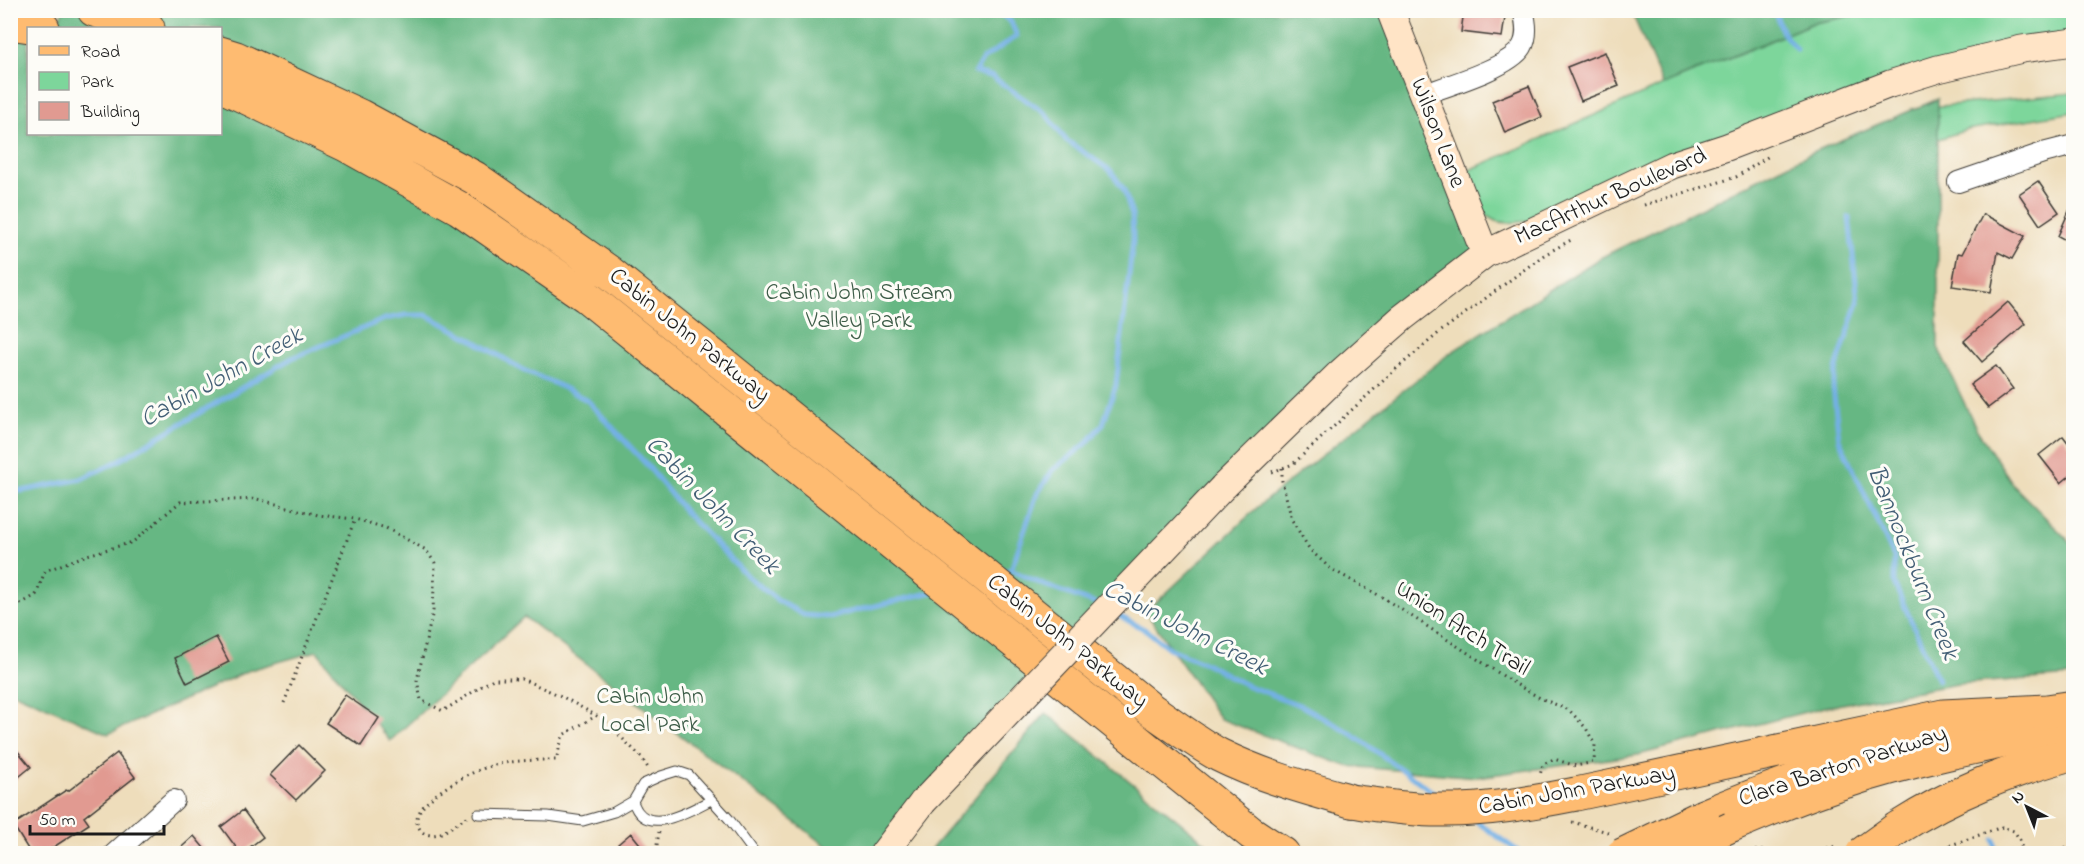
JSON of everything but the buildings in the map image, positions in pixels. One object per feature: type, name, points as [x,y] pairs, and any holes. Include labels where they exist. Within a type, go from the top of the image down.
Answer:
[{"type":"highway","points":[[94,10],[145,27]]},
{"type":"highway","points":[[10,23],[36,27]]},
{"type":"highway","name":"Cabin John Parkway","points":[[222,54],[360,116],[475,178],[609,272],[940,539],[1251,833],[1282,854]]},
{"type":"highway","name":"Cabin John Parkway","points":[[222,86],[346,145],[459,208],[586,296],[878,531],[1103,692],[1153,711],[1219,754],[1285,782],[1351,801],[1393,807],[1438,810],[1511,806],[1942,716],[2065,716]]},
{"type":"highway","points":[[1862,854],[1898,828],[1950,796],[2035,764],[2073,753]]},
{"type":"main road","name":"Wilson Lane","points":[[1390,10],[1485,254]]},
{"type":"main road","name":"MacArthur Boulevard","points":[[883,854],[923,802],[1223,487],[1369,347],[1402,318],[1485,254],[1672,165],[1727,147],[1890,84],[1938,69],[2012,51],[2073,42]]},
{"type":"main road","name":"Clara Barton Parkway","points":[[1621,854],[1762,789],[1863,755],[1949,731],[2065,716]]},
{"type":"main road","name":"Clara Barton Parkway","points":[[1673,854],[1731,826],[1847,782],[1976,748],[2065,716]]},
{"type":"street","points":[[1422,95],[1499,66],[1522,47],[1526,33],[1523,10]]},
{"type":"street","points":[[1958,182],[2043,153],[2073,146]]},
{"type":"street","points":[[114,854],[174,800]]},
{"type":"lane","points":[[478,814],[548,816],[583,820],[614,812],[633,801],[643,784],[677,771],[689,775],[698,783],[711,801],[729,819],[754,854]]},
{"type":"lane","points":[[633,801],[635,809],[647,819],[665,821],[711,801]]},
{"type":"path","points":[[1639,206],[1736,177],[1774,153]]},
{"type":"path","points":[[1265,478],[1272,472],[1293,464],[1440,332],[1544,255],[1574,238]]},
{"type":"path","name":"Union Arch Trail","points":[[1282,468],[1282,481],[1292,520],[1310,550],[1331,569],[1382,597],[1514,683],[1540,698],[1569,710],[1586,728],[1595,746],[1594,762],[1576,766],[1554,759],[1543,764],[1540,775]]},
{"type":"path","points":[[10,610],[36,595],[45,572],[87,555],[133,542],[180,502],[257,499],[318,515],[354,519],[386,528],[426,550],[435,563],[433,611],[417,680],[421,700],[443,711],[494,679],[522,680],[561,696],[604,720],[642,758],[655,778]]},
{"type":"path","points":[[284,704],[354,519]]},
{"type":"path","points":[[478,814],[465,818],[432,837],[422,832],[417,822],[418,815],[424,807],[443,790],[467,775],[488,766],[519,760],[556,760],[563,735],[596,716]]},
{"type":"path","points":[[1921,854],[2002,827],[2014,831],[2020,840],[2024,854]]},
{"type":"path","points":[[2042,854],[2073,844]]},
{"type":"green space","points":[[1854,10],[1857,15],[1813,23],[1663,85],[1631,11]]},
{"type":"green space","points":[[1867,10],[2073,11],[2073,32],[1532,220],[1503,222],[1494,220],[1481,208],[1476,198],[1465,172],[1663,85],[1813,23],[1857,15]]},
{"type":"green space","name":"Cabin John Stream Valley Park","points":[[63,11],[1390,11],[1485,254],[1402,318],[883,853],[836,853],[524,617],[390,741],[317,651],[250,670],[108,734],[11,691],[10,23],[27,28],[27,135],[222,135],[222,27],[55,27]]},
{"type":"green space","points":[[2073,93],[2073,112],[1967,130],[1919,145],[1911,109]]},
{"type":"green space","points":[[1938,99],[1938,347],[1977,430],[2015,487],[2073,545],[2073,676],[1958,684],[1825,707],[1638,755],[1477,777],[1346,766],[1220,719],[1146,612],[1261,504],[1450,353],[1600,258],[1813,152]]},
{"type":"green space","points":[[1046,713],[1218,853],[928,853]]},
{"type":"waterway","points":[[996,10],[1011,22],[1017,36],[983,59],[975,72],[991,76],[1046,114],[1066,140],[1111,171],[1124,190],[1132,215],[1133,240],[1116,385],[1103,424],[1087,443],[1053,470],[1037,494],[1011,570]]},
{"type":"waterway","name":"Bannockburn Creek","points":[[1774,10],[1783,33],[1796,49]]},
{"type":"waterway","name":"Bannockburn Creek","points":[[1849,217],[1858,302],[1837,366],[1833,387],[1839,439],[1894,557],[1894,583],[1938,680]]},
{"type":"waterway","name":"Cabin John Creek","points":[[10,489],[22,491],[81,479],[118,461],[292,358],[385,319],[406,315],[426,315],[523,370],[587,400],[647,465],[685,512],[745,574],[777,600],[804,615],[829,617],[933,592]]},
{"type":"waterway","name":"Cabin John Creek","points":[[998,571],[1011,570],[1099,605]]},
{"type":"waterway","name":"Cabin John Creek","points":[[1115,614],[1146,630],[1169,648],[1207,664],[1246,685],[1302,706],[1352,734],[1440,797]]},
{"type":"waterway","name":"Cabin John Creek","points":[[1477,822],[1522,854]]},
{"type":"waterway","name":"Bannockburn Creek","points":[[1994,840],[1997,854]]},
{"type":"park label","name":"Cabin John Local Park","points":[[650,711]]}]
